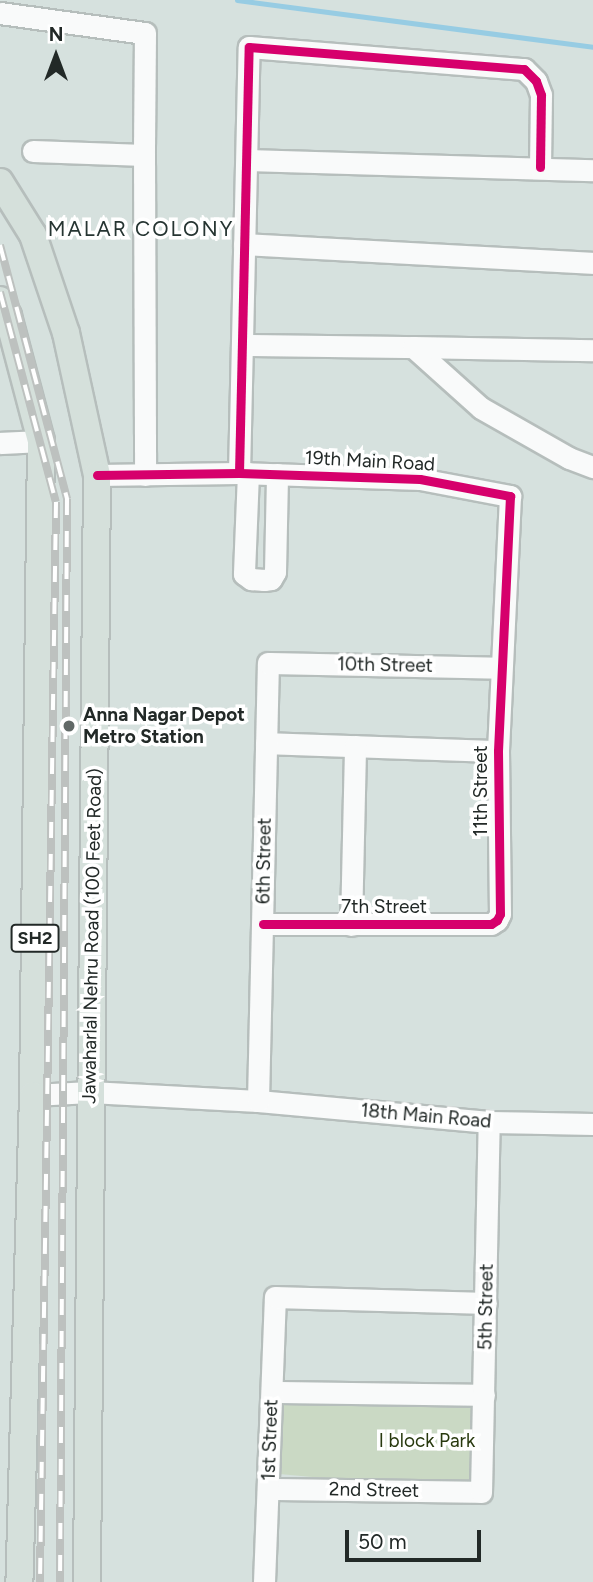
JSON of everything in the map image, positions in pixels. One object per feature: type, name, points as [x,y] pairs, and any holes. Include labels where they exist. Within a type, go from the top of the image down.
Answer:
[{"type":"main road","name":"Jawaharlal Nehru Road (100 Feet Road)","points":[[0,182],[33,235],[54,296],[66,333],[97,475],[87,1582]]},
{"type":"main road","name":"SH2","points":[[0,300],[8,316],[41,442],[33,1095],[19,1582]]},
{"type":"street","points":[[0,13],[145,33],[145,475]]},
{"type":"street","points":[[277,474],[275,572],[271,579],[251,579],[244,574],[243,473],[244,244],[249,47],[524,69],[536,81],[541,95],[540,167]]},
{"type":"street","points":[[33,151],[144,155]]},
{"type":"street","points":[[247,160],[593,170]]},
{"type":"street","points":[[244,244],[593,262]]},
{"type":"street","points":[[243,345],[593,350]]},
{"type":"street","points":[[413,347],[481,408],[569,458],[593,467]]},
{"type":"street","points":[[0,443],[41,442]]},
{"type":"street","name":"19th Main Road","points":[[97,475],[243,473],[420,479],[510,496],[501,668]]},
{"type":"street","name":"10th Street","points":[[268,663],[501,668]]},
{"type":"street","name":"6th Street","points":[[258,1101],[268,663]]},
{"type":"street","name":"11th Street","points":[[500,914],[498,751],[501,668]]},
{"type":"street","points":[[266,743],[498,751]]},
{"type":"street","points":[[351,925],[355,746]]},
{"type":"street","name":"7th Street","points":[[263,924],[491,925],[500,914]]},
{"type":"street","name":"18th Main Road","points":[[33,1095],[90,1092],[258,1101],[489,1122],[593,1124]]},
{"type":"street","name":"5th Street","points":[[481,1492],[489,1122]]},
{"type":"street","name":"1st Street","points":[[264,1582],[275,1297],[486,1303]]},
{"type":"street","points":[[272,1392],[484,1395]]},
{"type":"street","name":"2nd Street","points":[[268,1489],[481,1492]]},
{"type":"green space","name":"I block Park","points":[[272,1392],[484,1395],[468,1491],[268,1473]]},
{"type":"waterway","points":[[237,0],[593,47]]},
{"type":"railway","points":[[0,245],[67,499],[60,1582]]},
{"type":"railway","points":[[0,292],[56,502],[40,1582]]},
{"type":"cycle path","points":[[239,473],[249,47],[524,69],[536,81],[541,95],[540,167]]},
{"type":"cycle path","points":[[97,475],[239,473],[420,479],[510,496],[498,751],[500,914],[497,920],[491,924],[263,924]]},
{"type":"place","name":"Anna Nagar Depot Metro Station","points":[[69,726]]},
{"type":"district","name":"MALAR COLONY","points":[[141,229]]}]
